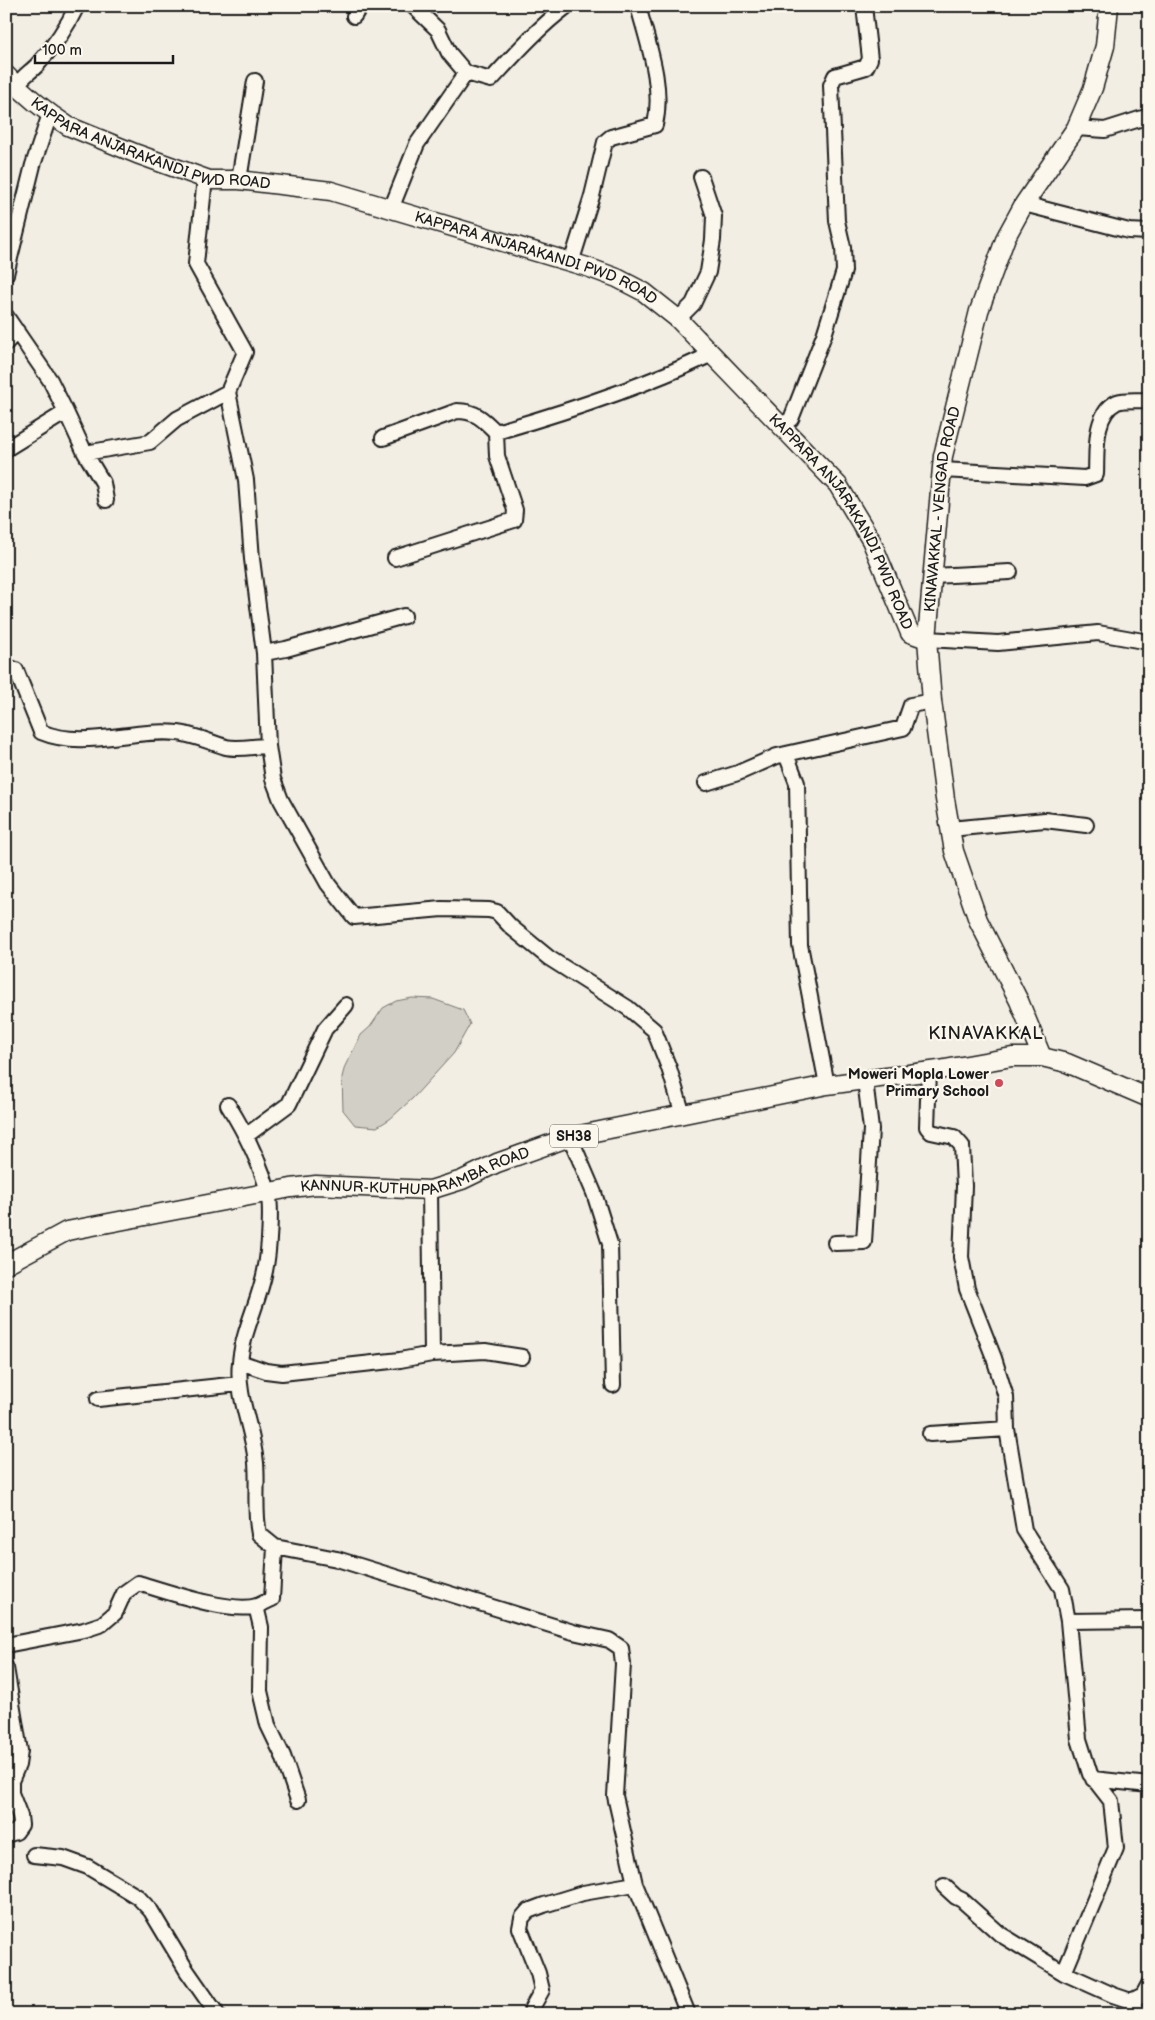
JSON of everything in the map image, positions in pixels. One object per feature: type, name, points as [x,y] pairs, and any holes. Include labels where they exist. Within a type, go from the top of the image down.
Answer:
[{"type":"main road","name":"KINAVAKKAL - VENGAD ROAD","points":[[1042,1058],[1019,1001],[978,920],[954,851],[932,701],[927,639],[944,456],[979,311],[1006,237],[1024,204],[1076,128],[1093,88],[1103,54],[1109,6]]},
{"type":"main road","name":"KAPPARA ANJARAKANDI PWD ROAD","points":[[11,81],[50,114],[68,126],[205,178],[239,180],[332,192],[571,263],[617,278],[644,292],[678,319],[838,485],[871,540],[910,633],[927,639]]},
{"type":"main road","name":"KANNUR-KUTHUPARAMBA ROAD","points":[[6,1264],[68,1231],[316,1185],[430,1190],[462,1180],[497,1163],[570,1137],[827,1086],[1012,1057],[1042,1058],[1067,1063],[1149,1098]]},
{"type":"street","points":[[11,81],[19,82],[38,65],[67,27],[77,6]]},
{"type":"street","points":[[413,6],[438,30],[449,52],[466,73],[490,80],[510,57],[544,24],[567,6]]},
{"type":"street","points":[[571,263],[592,196],[605,142],[611,136],[655,125],[657,116],[656,75],[638,6]]},
{"type":"street","points":[[782,425],[791,419],[824,336],[844,271],[836,212],[831,84],[835,76],[866,67],[870,59],[864,6]]},
{"type":"street","points":[[391,209],[417,144],[466,73]]},
{"type":"street","points":[[239,180],[255,81]]},
{"type":"street","points":[[6,274],[33,164],[50,114]]},
{"type":"street","points":[[1076,128],[1105,130],[1149,116]]},
{"type":"street","points":[[678,319],[693,304],[708,272],[712,248],[714,216],[701,177]]},
{"type":"street","points":[[205,178],[196,264],[244,352],[228,392],[246,480],[252,559],[264,653],[268,746],[273,778],[281,800],[328,884],[354,916],[442,909],[489,910],[497,912],[511,927],[549,958],[628,1008],[654,1030],[669,1068],[683,1114]]},
{"type":"street","points":[[1024,204],[1129,231],[1149,232]]},
{"type":"street","points":[[6,316],[50,380],[85,452],[103,483],[106,500]]},
{"type":"street","points":[[6,343],[17,331]]},
{"type":"street","points":[[496,432],[578,408],[670,374],[712,354]]},
{"type":"street","points":[[85,452],[150,442],[177,419],[228,392]]},
{"type":"street","points":[[942,470],[1085,478],[1096,474],[1099,433],[1104,415],[1118,402],[1149,400]]},
{"type":"street","points":[[383,438],[457,411],[467,411],[479,416],[496,432],[497,456],[514,510],[514,520],[396,558]]},
{"type":"street","points":[[6,449],[66,412]]},
{"type":"street","points":[[933,576],[1010,572]]},
{"type":"street","points":[[264,653],[286,649],[404,616]]},
{"type":"street","points":[[927,639],[998,643],[1098,633],[1143,641],[1149,640]]},
{"type":"street","points":[[6,666],[16,670],[41,732],[57,738],[83,739],[176,733],[197,736],[227,748],[268,746]]},
{"type":"street","points":[[706,783],[725,778],[777,756],[910,726],[911,706],[932,701]]},
{"type":"street","points":[[786,754],[796,783],[800,945],[827,1086]]},
{"type":"street","points":[[950,829],[1045,820],[1086,825]]},
{"type":"street","points":[[247,1135],[289,1104],[326,1028],[346,1005]]},
{"type":"street","points":[[929,1071],[927,1127],[932,1132],[954,1137],[962,1146],[964,1186],[962,1257],[967,1289],[994,1358],[1006,1397],[1008,1429],[1024,1530],[1062,1589],[1068,1621],[1079,1739],[1090,1774],[1111,1801],[1116,1848],[1064,1973]]},
{"type":"street","points":[[835,1244],[864,1242],[871,1129],[865,1080]]},
{"type":"street","points":[[228,1105],[247,1135],[268,1193],[269,1221],[265,1270],[245,1331],[239,1384],[256,1462],[256,1516],[259,1534],[275,1547],[337,1559],[573,1632],[609,1640],[621,1648],[623,1664],[614,1796],[635,1884],[688,2014]]},
{"type":"street","points":[[570,1137],[594,1193],[610,1244],[614,1385]]},
{"type":"street","points":[[430,1190],[432,1354]]},
{"type":"street","points":[[240,1362],[266,1371],[282,1373],[400,1360],[432,1354],[485,1351],[522,1357]]},
{"type":"street","points":[[98,1399],[239,1384]]},
{"type":"street","points":[[930,1434],[1008,1429]]},
{"type":"street","points":[[6,1645],[84,1630],[102,1624],[115,1613],[124,1593],[138,1583],[170,1593],[231,1607],[256,1606],[272,1599],[275,1547]]},
{"type":"street","points":[[256,1606],[261,1627],[260,1691],[268,1724],[283,1756],[298,1800]]},
{"type":"street","points":[[1068,1621],[1149,1620]]},
{"type":"street","points":[[6,1668],[20,1752],[18,1765],[11,1781],[11,1793],[22,1824],[16,1832],[6,1835]]},
{"type":"street","points":[[1093,1779],[1149,1785]]},
{"type":"street","points":[[34,1855],[63,1858],[88,1867],[138,1897],[150,1911],[187,1971],[217,2014]]},
{"type":"street","points":[[531,2014],[532,2008],[542,1990],[538,1973],[520,1928],[522,1918],[528,1911],[544,1905],[583,1894],[635,1884]]},
{"type":"street","points":[[944,1886],[1000,1934],[1064,1973],[1130,2001],[1139,2014]]},
{"type":"street","points":[[1130,2001],[1142,1995],[1149,1984]]},
{"type":"shaded area","points":[[412,998],[433,999],[463,1010],[470,1024],[454,1053],[413,1098],[390,1119],[377,1127],[355,1125],[343,1110],[342,1077],[345,1066],[361,1035],[370,1027],[383,1008],[396,1001]]},
{"type":"place","name":"Moweri Mopla Lower Primary School","points":[[999,1083]]},
{"type":"district","name":"KINAVAKKAL","points":[[986,1033]]}]
